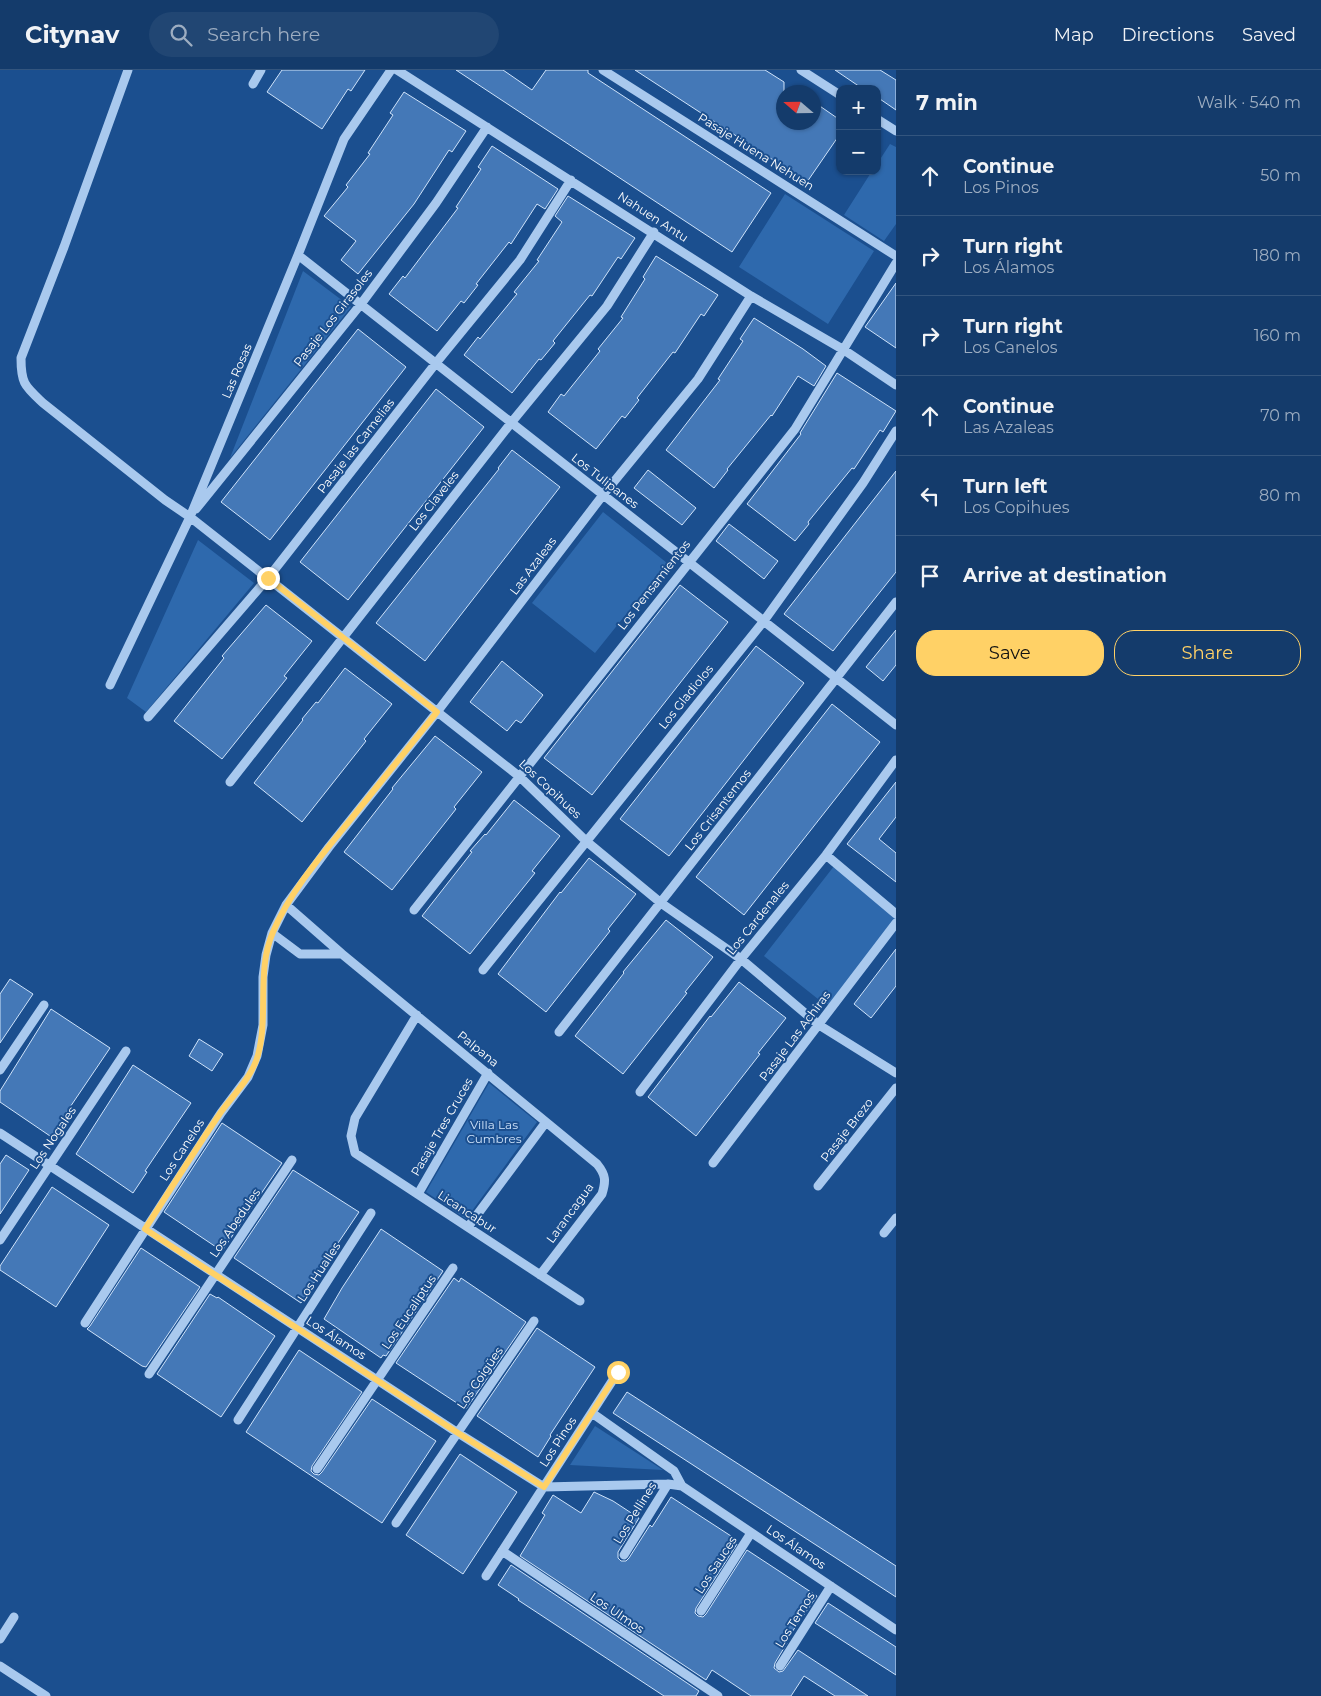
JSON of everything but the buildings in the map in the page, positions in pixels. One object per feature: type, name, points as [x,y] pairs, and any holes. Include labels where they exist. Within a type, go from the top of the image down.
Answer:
[{"type":"street","name":"Los Copihues","points":[[128,70],[64,247],[20,358],[21,375],[26,386],[43,404],[520,776],[586,841],[662,903],[741,959],[819,1025],[896,1074]]},
{"type":"street","points":[[253,84],[261,70]]},
{"type":"street","name":"Las Rosas","points":[[110,685],[190,517],[344,139],[391,70]]},
{"type":"street","name":"Nahuen Antu","points":[[397,70],[654,232],[751,296],[844,350],[896,385]]},
{"type":"street","name":"Pasaje Huena Nehuen","points":[[603,70],[896,256]]},
{"type":"street","points":[[801,70],[836,92]]},
{"type":"street","points":[[881,122],[896,131]]},
{"type":"street","name":"Pasaje Los Girasoles","points":[[190,517],[361,304],[436,203],[487,127]]},
{"type":"street","name":"Pasaje las Camelias","points":[[148,717],[268,578],[436,363],[520,260],[571,180]]},
{"type":"street","name":"Los Claveles","points":[[230,782],[512,423],[607,306],[654,232]]},
{"type":"street","name":"Los Tulipanes","points":[[298,255],[896,725]]},
{"type":"street","name":"Los Pensamientos","points":[[414,910],[688,562],[795,430],[896,263]]},
{"type":"street","name":"Las Azaleas","points":[[329,847],[437,712],[603,495],[698,378],[751,296]]},
{"type":"street","name":"Los Gladiolos","points":[[483,970],[763,622],[863,483],[896,431]]},
{"type":"street","name":"Los Crisantemos","points":[[559,1032],[896,602]]},
{"type":"street","name":"Los Cardenales","points":[[640,1092],[741,959],[826,855],[896,760]]},
{"type":"street","name":"Los Canelos","points":[[85,1323],[221,1113],[248,1077],[257,1056],[263,1025],[263,977],[272,933],[286,905],[329,847]]},
{"type":"street","points":[[826,855],[896,914]]},
{"type":"street","name":"Palpana","points":[[286,905],[342,954],[597,1164]]},
{"type":"street","name":"Pasaje Las Achiras","points":[[713,1163],[896,924]]},
{"type":"street","points":[[272,933],[300,954],[342,954]]},
{"type":"street","points":[[0,1070],[44,1005]]},
{"type":"street","name":"Licancabur","points":[[417,1015],[354,1118],[351,1136],[355,1153],[580,1301]]},
{"type":"street","name":"Los Nogales","points":[[0,1240],[126,1050]]},
{"type":"street","name":"Pasaje Tres Cruces","points":[[418,1194],[488,1073]]},
{"type":"street","name":"Pasaje Brezo","points":[[818,1186],[896,1088]]},
{"type":"street","points":[[468,1227],[546,1122]]},
{"type":"street","name":"Los Álamos","points":[[0,1133],[458,1433],[544,1487],[668,1484],[682,1486],[896,1630]]},
{"type":"street","name":"Los Abedules","points":[[148,1374],[292,1160]]},
{"type":"street","name":"Larancagua","points":[[540,1275],[602,1194],[606,1181],[604,1172],[597,1164]]},
{"type":"street","name":"Los Hualles","points":[[238,1420],[372,1213]]},
{"type":"street","points":[[884,1232],[896,1218]]},
{"type":"street","name":"Los Eucaliptus","points":[[317,1469],[454,1268]]},
{"type":"street","name":"Los Coigües","points":[[396,1523],[534,1321]]},
{"type":"street","name":"Los Pinos","points":[[486,1576],[618,1372]]},
{"type":"street","name":"Los Álamos","points":[[592,1413],[674,1471],[682,1486]]},
{"type":"street","name":"Los Pellines","points":[[624,1555],[668,1484]]},
{"type":"street","name":"Los Sauces","points":[[701,1611],[751,1533]]},
{"type":"street","name":"Los Ulmos","points":[[502,1551],[718,1696]]},
{"type":"street","name":"Los Temos","points":[[780,1666],[831,1586]]},
{"type":"street","points":[[0,1639],[14,1617]]},
{"type":"street","points":[[0,1666],[46,1696]]},
{"type":"green space","points":[[890,144],[896,147],[896,224],[884,241],[844,215],[869,175],[881,175],[881,158]]},
{"type":"green space","points":[[785,194],[874,251],[828,324],[739,267]]},
{"type":"green space","points":[[303,271],[351,307],[230,458]]},
{"type":"green space","points":[[603,512],[667,563],[595,653],[532,603]]},
{"type":"green space","points":[[198,540],[254,583],[146,712],[127,698]]},
{"type":"green space","points":[[838,861],[896,910],[896,930],[830,1005],[823,1003],[764,956]]},
{"type":"green space","name":"Villa Las Cumbres","points":[[489,1083],[537,1122],[466,1219],[426,1192]]},
{"type":"green space","points":[[595,1426],[663,1470],[570,1465]]},
{"type":"route","points":[[268,578],[437,712],[329,847],[286,905],[272,933],[266,955],[263,977],[263,1025],[257,1056],[248,1077],[221,1113],[145,1229],[544,1487],[618,1372]]}]
